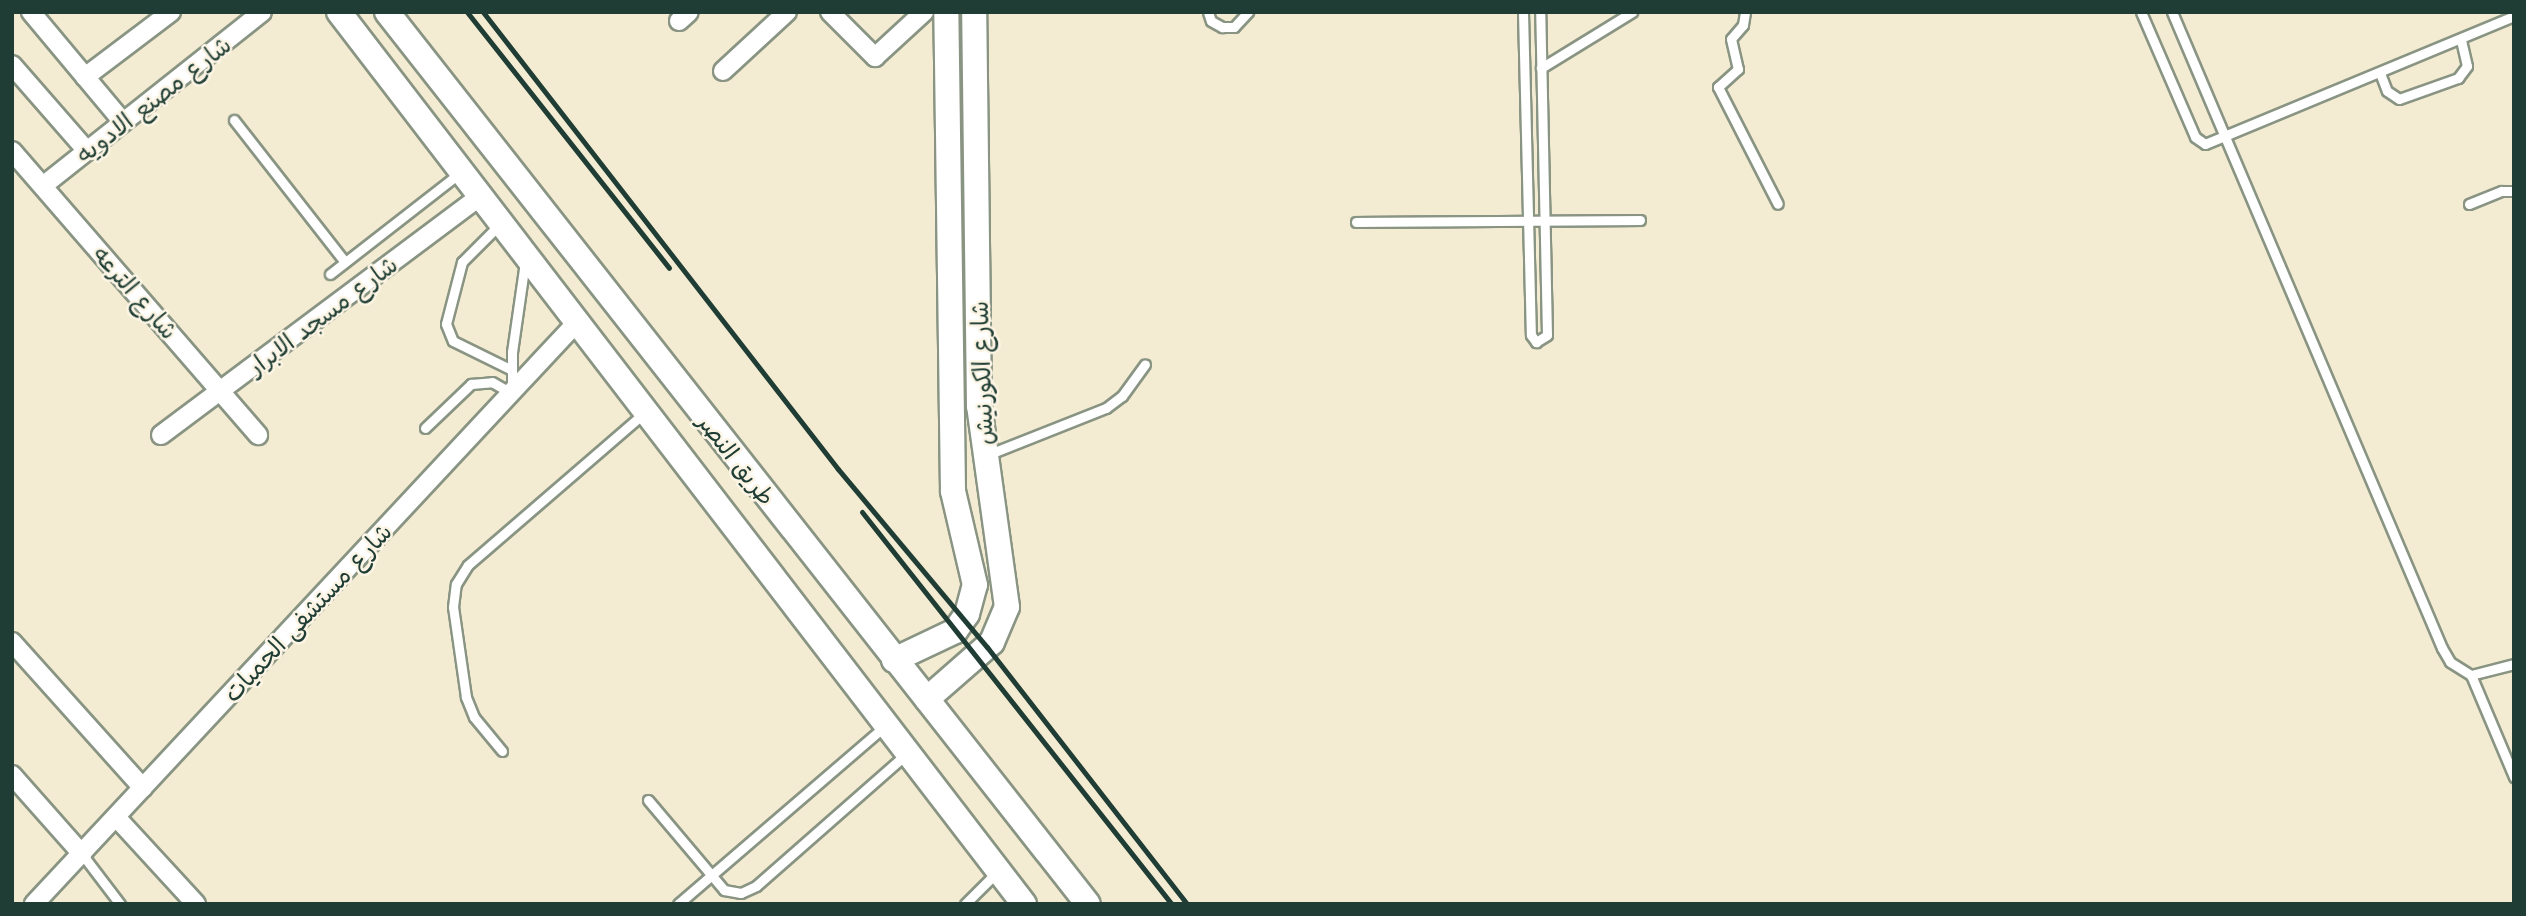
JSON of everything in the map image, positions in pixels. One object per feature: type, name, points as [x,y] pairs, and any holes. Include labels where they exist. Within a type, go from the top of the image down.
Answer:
[{"type":"main road","name":"طريق النصر","points":[[339,12],[648,409],[886,726],[1024,904]]},
{"type":"main road","name":"طريق النصر","points":[[387,12],[1088,904]]},
{"type":"main road","name":"شارع الكورنيش","points":[[894,660],[955,631],[972,599],[974,572],[954,506],[946,12]]},
{"type":"main road","name":"شارع الكورنيش","points":[[927,699],[992,642],[1005,617],[1005,569],[984,456],[979,406],[974,12]]},
{"type":"main road","points":[[952,456],[984,456]]},
{"type":"street","points":[[31,12],[123,122]]},
{"type":"street","points":[[85,77],[170,12]]},
{"type":"street","name":"شارع مصنع الادويه","points":[[44,185],[262,12]]},
{"type":"street","points":[[723,72],[787,12]]},
{"type":"street","points":[[830,12],[875,57],[924,12]]},
{"type":"street","points":[[12,65],[87,151]]},
{"type":"street","name":"شارع الترعه","points":[[12,151],[258,435]]},
{"type":"street","name":"شارع مسجد الابرار","points":[[161,435],[482,195]]},
{"type":"street","name":"شارع مستشفى الحميات","points":[[34,904],[578,321]]},
{"type":"street","points":[[12,642],[143,788]]},
{"type":"street","points":[[16,787],[82,854]]},
{"type":"street","points":[[116,817],[196,904]]},
{"type":"lane","points":[[1208,12],[1211,21],[1222,27],[1234,27],[1248,12]]},
{"type":"lane","points":[[1523,12],[1531,335],[1541,342],[1547,335],[1540,12]]},
{"type":"lane","points":[[1541,68],[1632,12]]},
{"type":"lane","points":[[1745,12],[1743,25],[1731,39],[1738,69],[1718,87],[1779,204]]},
{"type":"lane","points":[[2141,12],[2194,137],[2205,145],[2225,139],[2514,16]]},
{"type":"lane","points":[[2172,12],[2442,648],[2450,662],[2471,675],[2514,777]]},
{"type":"lane","points":[[2380,73],[2387,92],[2399,99],[2458,78],[2467,66],[2461,39]]},
{"type":"lane","points":[[1524,51],[1541,51]]},
{"type":"lane","points":[[234,120],[345,262]]},
{"type":"lane","points":[[330,274],[463,171]]},
{"type":"lane","points":[[2469,204],[2502,191],[2514,191]]},
{"type":"lane","points":[[1356,222],[1640,220]]},
{"type":"lane","points":[[502,222],[462,262],[446,324],[453,341],[510,369]]},
{"type":"lane","points":[[511,392],[510,369],[526,253]]},
{"type":"lane","points":[[984,456],[1106,408],[1122,396],[1145,364]]},
{"type":"lane","points":[[425,428],[471,384],[492,382],[511,392]]},
{"type":"lane","points":[[502,751],[474,717],[466,696],[453,607],[456,584],[468,565],[648,409]]},
{"type":"lane","points":[[2471,675],[2514,664]]},
{"type":"lane","points":[[678,904],[886,726]]},
{"type":"lane","points":[[648,800],[724,890],[741,893],[757,886],[908,753]]},
{"type":"lane","points":[[82,854],[120,904]]},
{"type":"lane","points":[[965,904],[998,871]]},
{"type":"railway","points":[[467,12],[669,268]]},
{"type":"railway","points":[[483,12],[838,469],[987,647],[1187,904]]},
{"type":"railway","points":[[862,512],[1172,904]]}]
